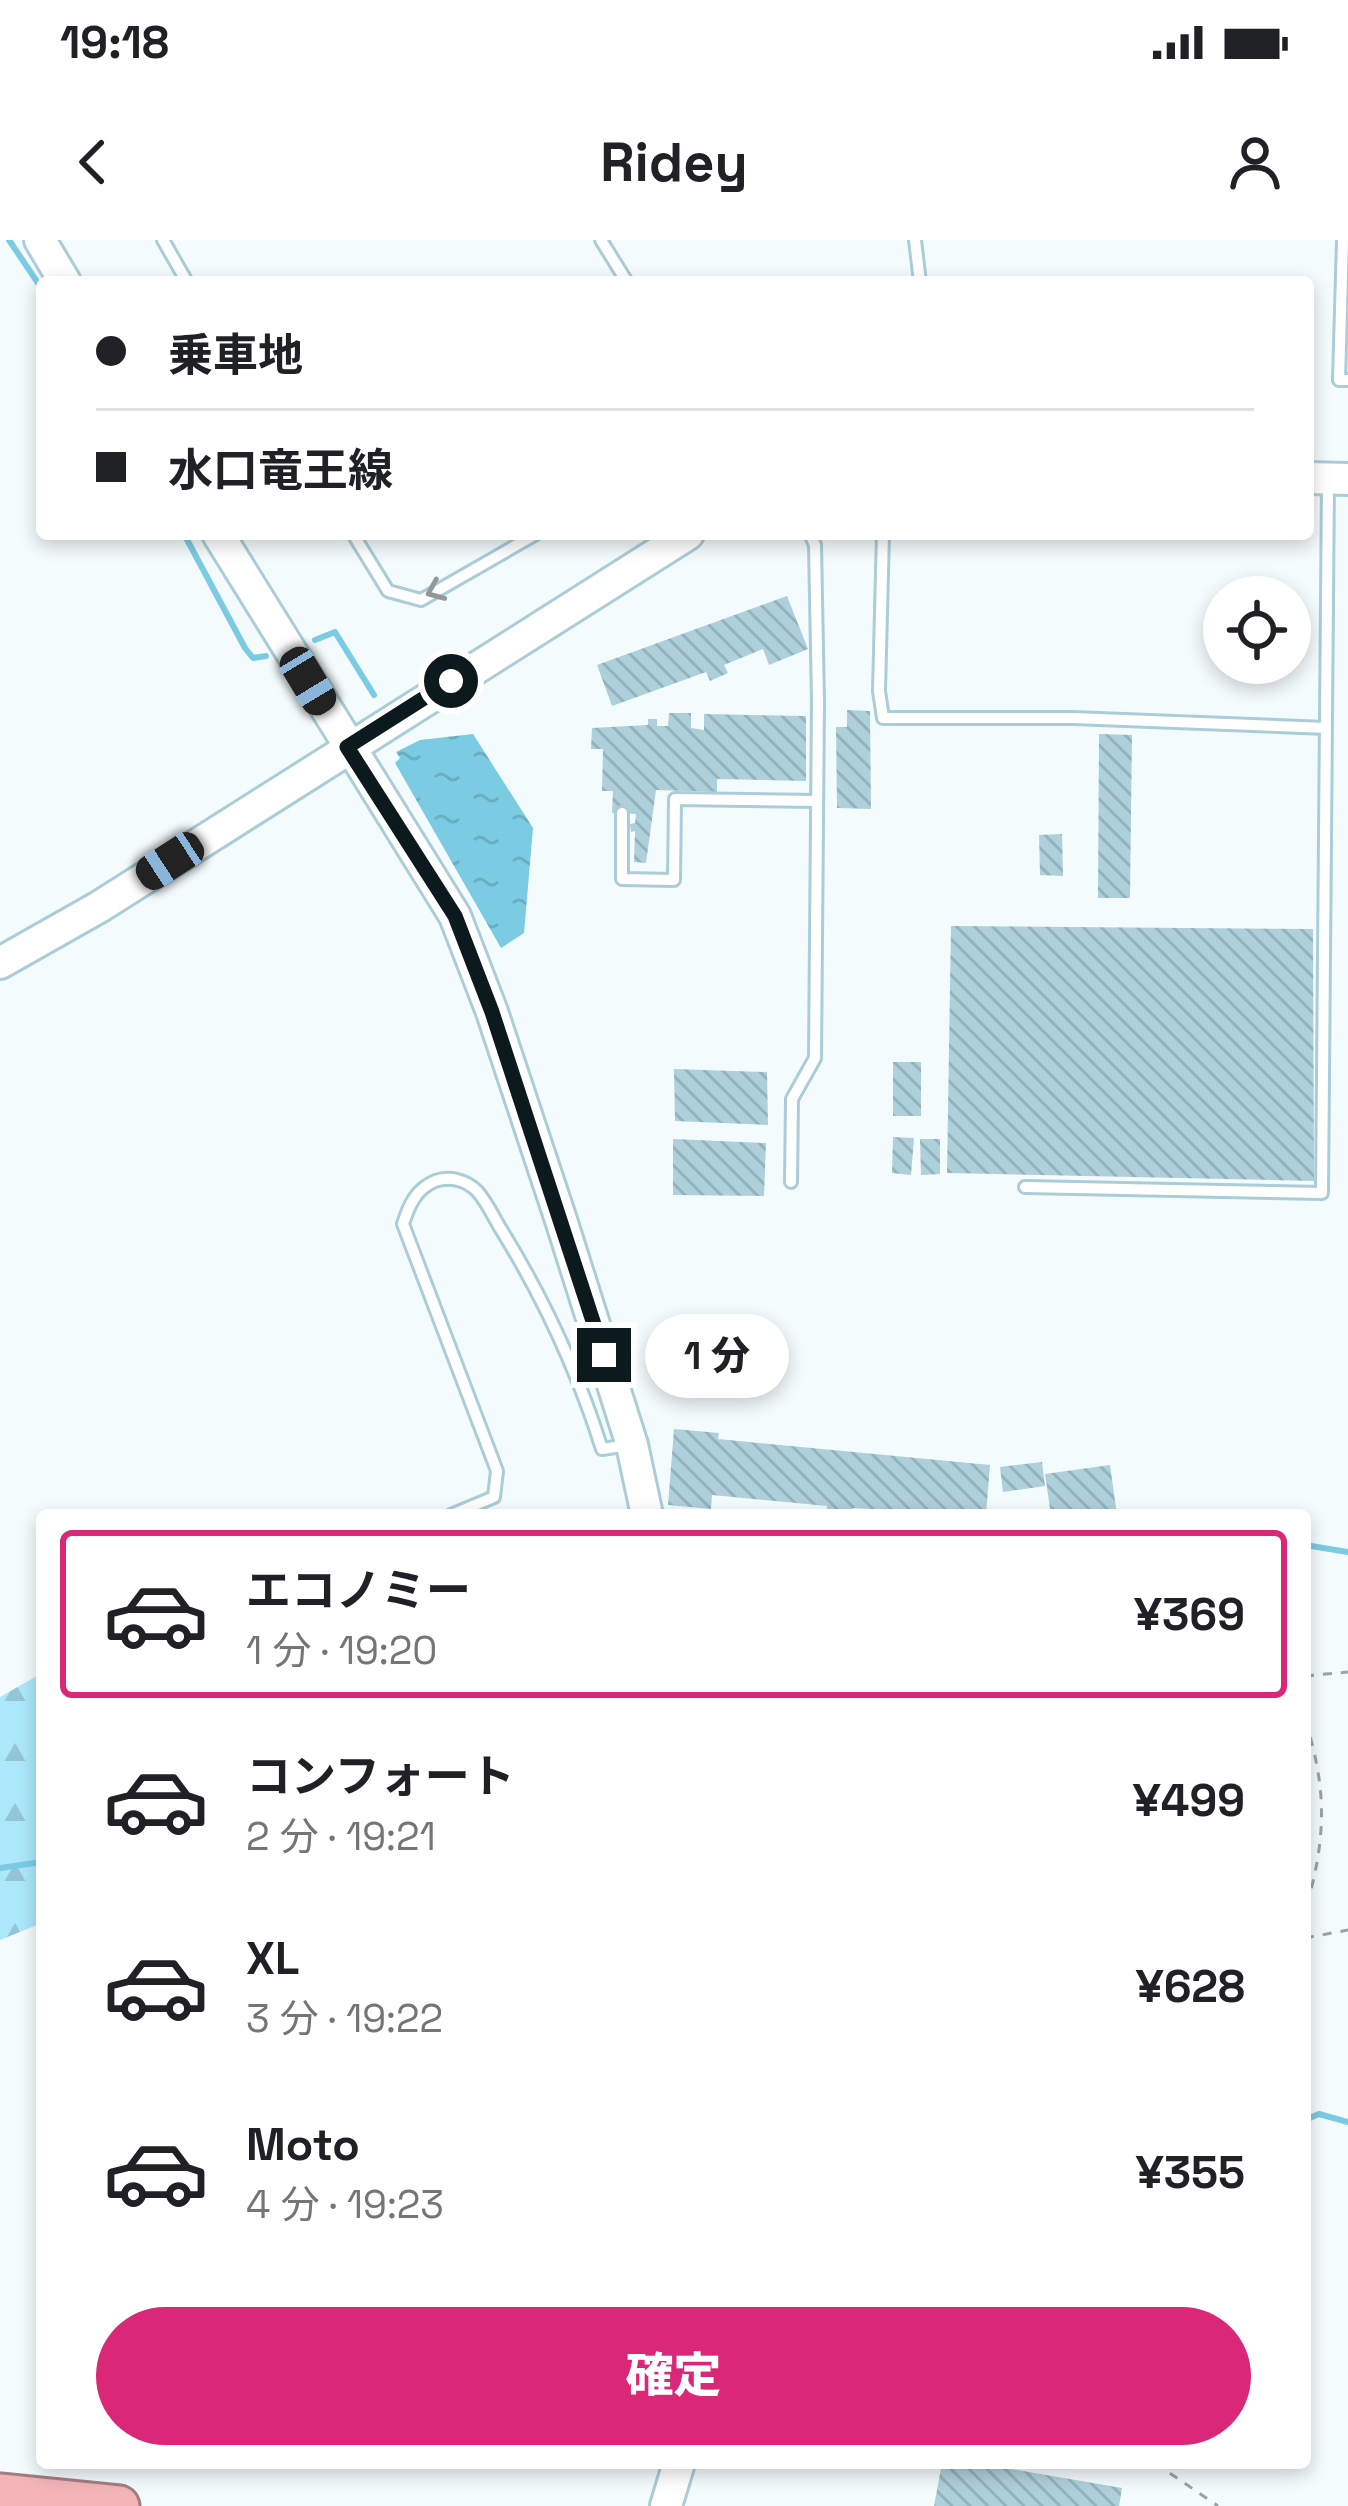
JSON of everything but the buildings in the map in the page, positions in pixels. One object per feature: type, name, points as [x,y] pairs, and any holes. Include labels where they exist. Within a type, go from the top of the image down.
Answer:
[{"type":"highway","points":[[0,2494],[119,2506]]},
{"type":"main road","points":[[40,240],[61,276]]},
{"type":"main road","points":[[222,540],[455,916],[492,1012],[632,1445],[646,1509]]},
{"type":"main road","points":[[0,963],[99,907],[678,540]]},
{"type":"main road","points":[[666,2506],[678,2469]]},
{"type":"lane","points":[[163,240],[184,276]]},
{"type":"lane","points":[[602,240],[623,276]]},
{"type":"lane","points":[[915,240],[919,276]]},
{"type":"lane","points":[[1343,240],[1345,307],[1339,380],[1348,380]]},
{"type":"lane","points":[[1025,1187],[1322,1193],[1328,478]]},
{"type":"lane","points":[[357,540],[388,591],[421,600],[526,540]]},
{"type":"lane","points":[[791,1183],[792,1099],[815,1058],[817,800],[811,540]]},
{"type":"lane","points":[[883,540],[879,692],[883,718],[1073,718],[1326,728]]},
{"type":"lane","points":[[622,813],[622,879],[674,880],[675,799],[817,800]]},
{"type":"lane","points":[[466,1509],[494,1497],[497,1471],[403,1224],[421,1189],[439,1179],[460,1179],[477,1191],[512,1248],[575,1373],[602,1449],[632,1445]]},
{"type":"path","points":[[1311,1675],[1348,1672]]},
{"type":"path","points":[[1311,1741],[1323,1783],[1311,1892]]},
{"type":"path","points":[[1311,1937],[1348,1930]]},
{"type":"path","points":[[1164,2469],[1218,2506]]},
{"type":"green space","points":[[36,1676],[36,1925],[0,1940],[0,1697]]},
{"type":"water","points":[[473,734],[533,828],[524,933],[501,948],[395,763],[400,758],[396,752],[420,740]]},
{"type":"waterway","points":[[9,240],[36,280]]},
{"type":"waterway","points":[[187,540],[245,648],[253,658],[266,656]]},
{"type":"waterway","points":[[315,640],[335,632],[374,695]]},
{"type":"waterway","points":[[1311,1546],[1348,1552]]},
{"type":"waterway","points":[[0,1868],[36,1863]]},
{"type":"waterway","points":[[1311,2117],[1319,2114],[1348,2122]]},
{"type":"route","points":[[451,681],[347,747],[455,916],[492,1012],[604,1355]]}]
